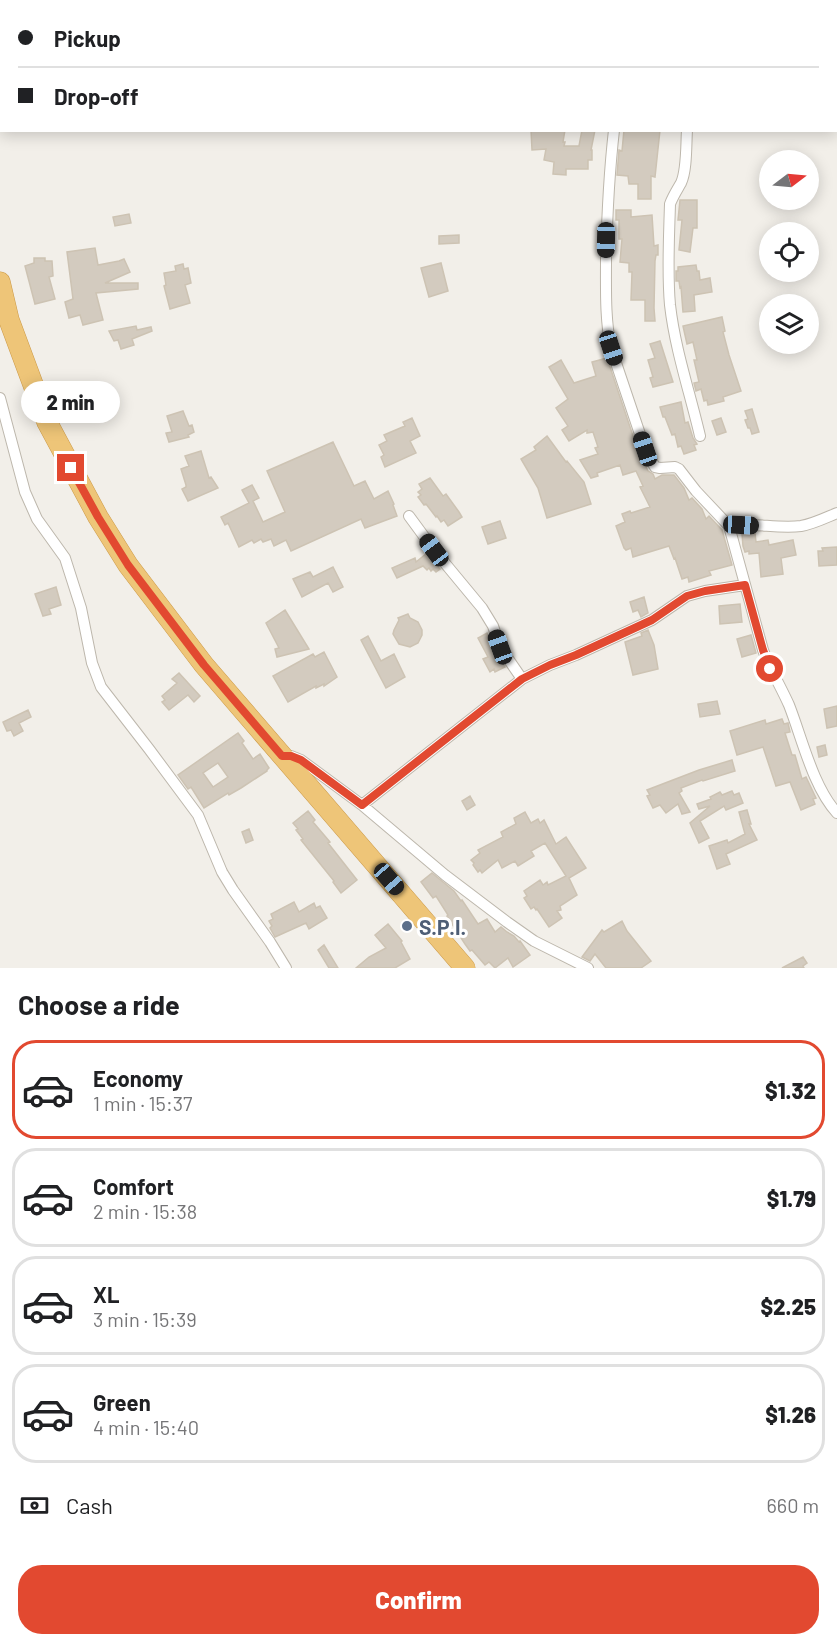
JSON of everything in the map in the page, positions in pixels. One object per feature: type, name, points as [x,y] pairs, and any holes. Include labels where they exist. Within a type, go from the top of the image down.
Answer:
[{"type":"highway","points":[[0,282],[9,320],[47,422],[98,517],[128,565],[204,665],[465,968]]},
{"type":"street","points":[[614,132],[606,279],[611,348],[651,462],[655,467],[679,469],[729,526],[770,669],[788,704],[816,776],[837,813]]},
{"type":"street","points":[[687,132],[684,171],[670,204],[668,280],[670,308],[679,353],[700,436]]},
{"type":"street","points":[[0,398],[25,492],[37,519],[64,558],[81,608],[84,632],[101,687],[198,815],[228,881],[286,968]]},
{"type":"street","points":[[729,526],[803,526],[837,513]]},
{"type":"street","points":[[409,516],[482,608],[500,647],[522,679]]},
{"type":"street","points":[[362,805],[522,679],[652,620],[687,596],[745,585]]},
{"type":"street","points":[[282,756],[291,756],[301,760],[362,805],[445,874],[534,941],[588,968]]},
{"type":"building","points":[[531,132],[565,132],[564,146],[579,146],[582,132],[595,132],[591,150],[592,160],[588,160],[588,169],[566,169],[566,175],[553,174],[554,162],[544,160],[546,149],[532,150]]},
{"type":"building","points":[[624,132],[660,132],[655,177],[651,176],[651,199],[638,199],[638,184],[629,184],[628,176],[617,175],[619,150],[622,151]]},
{"type":"building","points":[[680,200],[697,200],[697,228],[693,228],[690,252],[679,250],[682,220],[678,220]]},
{"type":"building","points":[[616,210],[631,210],[631,217],[652,215],[654,246],[658,245],[658,255],[655,261],[655,321],[645,321],[645,300],[631,300],[632,272],[629,272],[629,263],[620,262],[622,239],[619,239],[619,220],[616,220]]},
{"type":"building","points":[[129,214],[131,223],[115,226],[113,217]]},
{"type":"building","points":[[459,235],[459,243],[439,244],[439,236]]},
{"type":"building","points":[[95,248],[98,265],[124,259],[130,272],[105,283],[138,283],[138,289],[96,293],[103,320],[83,325],[80,315],[69,318],[65,302],[73,299],[67,252]]},
{"type":"building","points":[[34,258],[45,258],[45,261],[52,261],[53,276],[49,277],[55,299],[35,304],[25,266],[34,263]]},
{"type":"building","points":[[441,263],[448,291],[429,297],[421,268]]},
{"type":"building","points":[[183,264],[184,269],[188,268],[191,283],[185,285],[190,303],[170,309],[164,286],[166,285],[164,273],[176,271],[175,266]]},
{"type":"building","points":[[696,265],[700,280],[710,278],[712,292],[694,295],[695,311],[683,312],[681,287],[679,281],[676,281],[676,271],[678,267]]},
{"type":"building","points":[[722,317],[725,331],[723,332],[741,391],[723,397],[724,401],[708,405],[707,400],[704,401],[701,389],[696,391],[694,383],[699,382],[694,360],[697,360],[693,342],[687,344],[683,326]]},
{"type":"building","points":[[136,326],[137,330],[151,327],[152,331],[132,339],[134,345],[121,349],[118,340],[114,341],[109,331]]},
{"type":"building","points":[[660,341],[673,382],[653,387],[650,378],[653,377],[648,360],[655,358],[650,344]]},
{"type":"building","points":[[607,358],[638,451],[648,471],[655,479],[662,475],[674,475],[684,488],[689,500],[692,498],[702,509],[706,519],[709,516],[722,530],[732,565],[709,571],[711,575],[689,582],[688,577],[682,579],[669,546],[633,557],[631,548],[626,550],[624,548],[616,526],[625,522],[622,514],[650,507],[640,487],[643,486],[636,471],[623,475],[620,465],[597,473],[598,476],[591,478],[580,460],[598,454],[593,432],[587,433],[587,430],[569,441],[562,430],[568,426],[556,408],[568,399],[549,367],[561,360],[574,383],[596,376],[592,362]]},
{"type":"building","points":[[681,402],[685,423],[688,422],[697,444],[694,445],[696,450],[684,454],[681,446],[678,447],[675,434],[672,435],[660,407]]},
{"type":"building","points":[[752,409],[759,432],[752,434],[745,420],[748,419],[745,411]]},
{"type":"building","points":[[183,411],[194,432],[188,435],[189,437],[169,442],[166,433],[172,432],[167,416]]},
{"type":"building","points":[[412,418],[420,436],[410,441],[416,453],[385,467],[381,457],[384,455],[379,445],[387,441],[384,435],[405,426],[403,422]]},
{"type":"building","points":[[721,418],[726,432],[717,435],[712,421]]},
{"type":"building","points":[[547,436],[584,482],[591,504],[547,518],[538,488],[521,459],[536,450],[534,447]]},
{"type":"building","points":[[333,442],[354,486],[365,481],[374,499],[388,491],[397,516],[365,528],[361,519],[291,551],[286,540],[274,546],[271,539],[263,542],[261,539],[254,543],[252,540],[239,547],[228,523],[225,525],[221,517],[249,503],[242,490],[252,485],[259,498],[253,501],[263,522],[285,512],[267,471]]},
{"type":"building","points":[[201,451],[209,478],[211,477],[218,488],[188,501],[182,489],[186,485],[181,469],[189,466],[185,456]]},
{"type":"building","points":[[430,478],[443,496],[446,494],[462,517],[448,526],[444,520],[441,522],[418,497],[421,495],[418,492],[422,489],[419,484]]},
{"type":"building","points":[[500,521],[506,538],[488,544],[482,527]]},
{"type":"building","points":[[755,533],[756,542],[768,540],[769,545],[793,540],[796,555],[781,558],[783,574],[761,577],[759,553],[749,554],[749,551],[745,552],[743,546],[742,534]]},
{"type":"building","points":[[837,547],[837,565],[819,566],[818,551],[823,551],[822,548]]},
{"type":"building","points":[[427,553],[440,569],[436,572],[429,568],[427,570],[423,566],[397,578],[392,568],[415,558],[416,562]]},
{"type":"building","points":[[333,567],[343,587],[333,592],[328,583],[302,597],[293,579],[310,572],[313,577]]},
{"type":"building","points":[[56,587],[61,605],[49,609],[51,614],[43,616],[35,594]]},
{"type":"building","points":[[644,597],[648,613],[641,617],[638,610],[633,612],[630,602]]},
{"type":"building","points":[[740,604],[742,622],[720,624],[719,606]]},
{"type":"building","points":[[285,610],[309,649],[277,657],[275,649],[279,648],[266,623]]},
{"type":"building","points":[[408,614],[410,618],[418,622],[422,630],[418,643],[410,647],[399,644],[393,634],[398,618]]},
{"type":"building","points":[[648,630],[654,645],[658,669],[633,675],[625,642],[642,636],[641,633]]},
{"type":"building","points":[[487,633],[493,650],[505,667],[495,672],[494,669],[490,672],[483,659],[488,657],[478,638]]},
{"type":"building","points":[[751,635],[756,653],[742,657],[737,639]]},
{"type":"building","points":[[368,636],[381,661],[394,654],[405,677],[386,688],[361,640]]},
{"type":"building","points":[[324,652],[337,677],[324,686],[324,684],[316,688],[316,686],[288,702],[273,676],[313,654],[315,657]]},
{"type":"building","points":[[179,673],[200,696],[194,702],[188,695],[169,710],[162,702],[165,700],[162,696],[177,683],[172,679]]},
{"type":"building","points":[[717,701],[720,714],[700,717],[698,704]]},
{"type":"building","points":[[837,706],[837,726],[827,728],[824,709]]},
{"type":"building","points":[[28,710],[31,717],[19,723],[23,731],[14,736],[11,730],[7,731],[3,722]]},
{"type":"building","points":[[782,719],[784,724],[788,723],[790,732],[785,733],[802,779],[806,777],[816,798],[813,799],[815,804],[801,810],[790,782],[776,786],[763,747],[737,755],[730,731],[765,720],[766,724]]},
{"type":"building","points":[[238,733],[253,759],[260,754],[269,768],[241,788],[204,808],[191,787],[188,789],[178,775]],"holes":[[[218,763],[228,777],[213,787],[203,773]]]},
{"type":"building","points":[[825,745],[827,755],[819,757],[817,747]]},
{"type":"building","points":[[732,760],[735,771],[681,788],[682,791],[679,793],[690,812],[682,814],[678,804],[666,813],[660,805],[653,808],[647,796],[650,795],[647,790]]},
{"type":"building","points":[[732,791],[734,795],[739,793],[743,803],[726,810],[724,806],[700,821],[709,838],[699,843],[690,823],[710,806],[699,809],[697,804],[711,799],[710,797],[720,792],[722,795]]},
{"type":"building","points":[[470,796],[475,805],[467,810],[462,801]]},
{"type":"building","points":[[747,810],[751,824],[749,824],[757,840],[726,854],[730,864],[717,869],[709,846],[727,840],[728,843],[745,834],[739,812]]},
{"type":"building","points":[[308,811],[315,820],[313,822],[357,880],[341,893],[301,840],[303,839],[293,823]]},
{"type":"building","points":[[525,812],[531,823],[538,819],[540,823],[544,820],[556,844],[566,837],[586,868],[569,878],[577,895],[560,906],[561,910],[557,911],[562,918],[549,927],[537,909],[534,907],[531,909],[524,898],[527,896],[524,891],[540,880],[543,885],[547,882],[548,885],[566,876],[545,843],[531,851],[534,856],[518,866],[515,861],[502,868],[498,860],[482,873],[480,870],[478,872],[471,860],[480,853],[478,850],[503,837],[501,832],[516,824],[514,818]]},
{"type":"building","points":[[249,829],[253,840],[246,843],[242,832]]},
{"type":"building","points":[[432,873],[454,891],[478,924],[487,919],[495,932],[501,927],[520,941],[530,955],[513,967],[508,958],[495,968],[489,962],[485,965],[465,944],[436,896],[433,898],[421,882]]},
{"type":"building","points":[[294,902],[299,912],[314,903],[316,908],[320,906],[327,918],[309,929],[306,923],[275,937],[270,928],[272,926],[269,921],[273,919],[271,914]]},
{"type":"building","points":[[622,921],[627,931],[651,961],[641,968],[606,968],[595,954],[590,961],[582,957],[602,930],[604,932]]},
{"type":"building","points":[[388,924],[402,941],[410,959],[395,968],[356,968],[369,957],[386,948],[375,935]]},
{"type":"building","points":[[324,945],[338,968],[329,968],[318,950]]},
{"type":"building","points":[[803,957],[807,963],[803,966],[804,968],[782,968]]},
{"type":"place","name":"S.P.I.","points":[[407,926]]},
{"type":"route","points":[[71,468],[128,565],[204,665],[266,738],[282,756],[291,756],[301,760],[362,805],[522,679],[616,638],[652,620],[695,593],[745,585],[770,669]]}]
